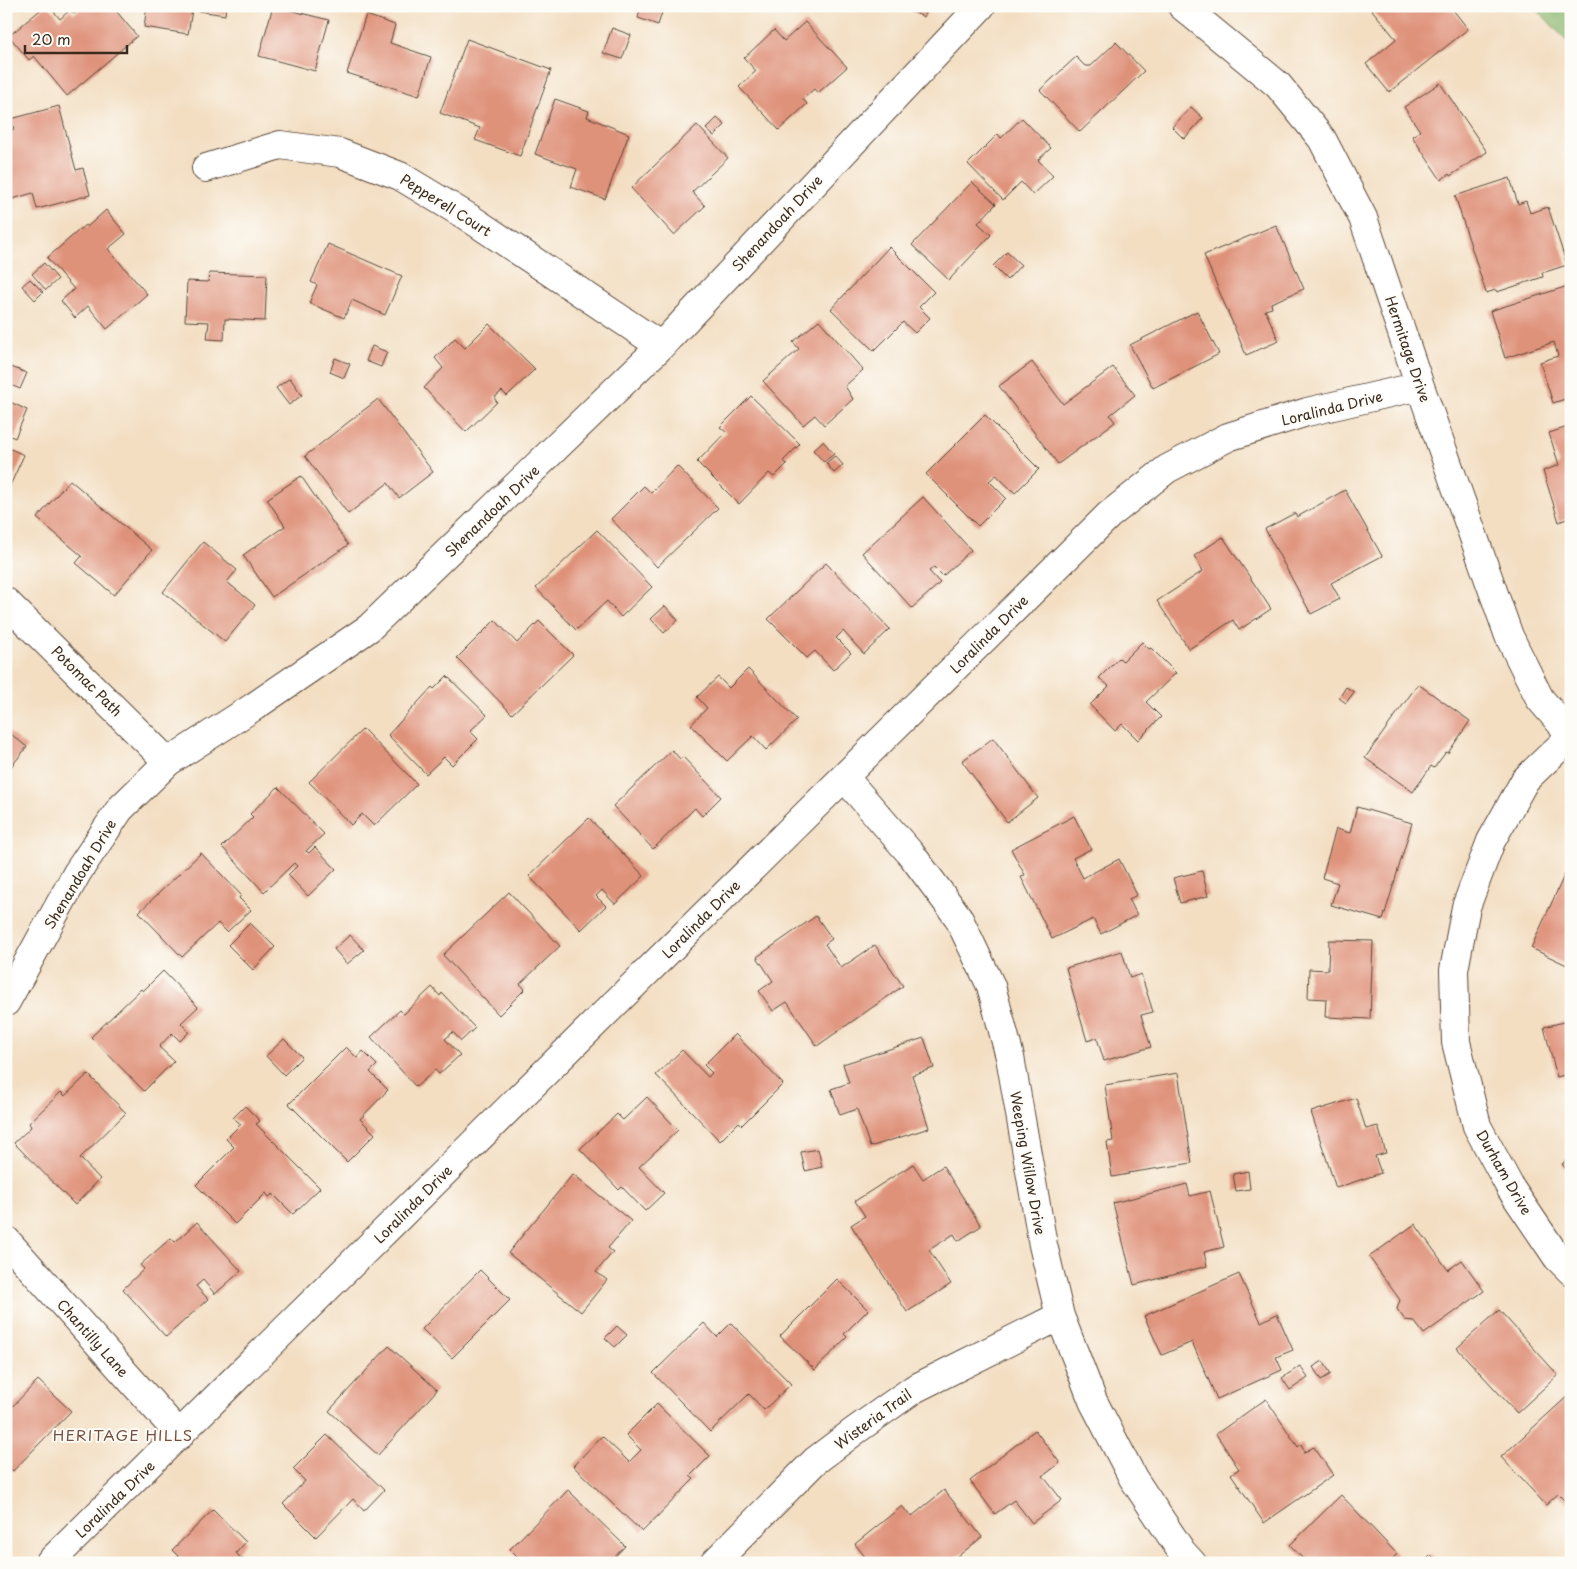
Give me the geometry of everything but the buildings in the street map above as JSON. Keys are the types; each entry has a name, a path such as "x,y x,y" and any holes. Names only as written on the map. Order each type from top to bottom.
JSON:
{"street":[{"name":"Shenandoah Drive","path":"6,1002 77,873 120,809 168,762 255,706 369,628 662,346 981,6"},
{"name":"Hermitage Drive","path":"1182,6 1278,85 1322,139 1364,218 1420,386 1509,636 1540,699 1571,736"},
{"name":"Pepperell Court","path":"206,168 280,145 340,153 400,176 468,216 662,346"},
{"name":"Loralinda Drive","path":"50,1563 1109,515 1167,469 1228,437 1307,412 1420,386"},
{"name":"Potomac Path","path":"6,602 168,762"},
{"name":"Durham Drive","path":"1571,736 1525,780 1491,841 1466,907 1454,970 1456,1042 1477,1126 1511,1189 1557,1257 1571,1271"},
{"name":"Weeping Willow Drive","path":"844,777 911,854 958,917 991,986 1010,1057 1043,1245 1060,1316 1093,1401 1132,1478 1182,1552 1192,1563"},
{"name":"Chantilly Lane","path":"6,1240 180,1435"},
{"name":"Wisteria Trail","path":"714,1563 815,1461 856,1430 914,1389 1060,1316"}],"green space":[{"path":"1534,6 1571,6 1571,46"}],"district":[{"name":"HERITAGE HILLS","path":"123,1434"}]}
